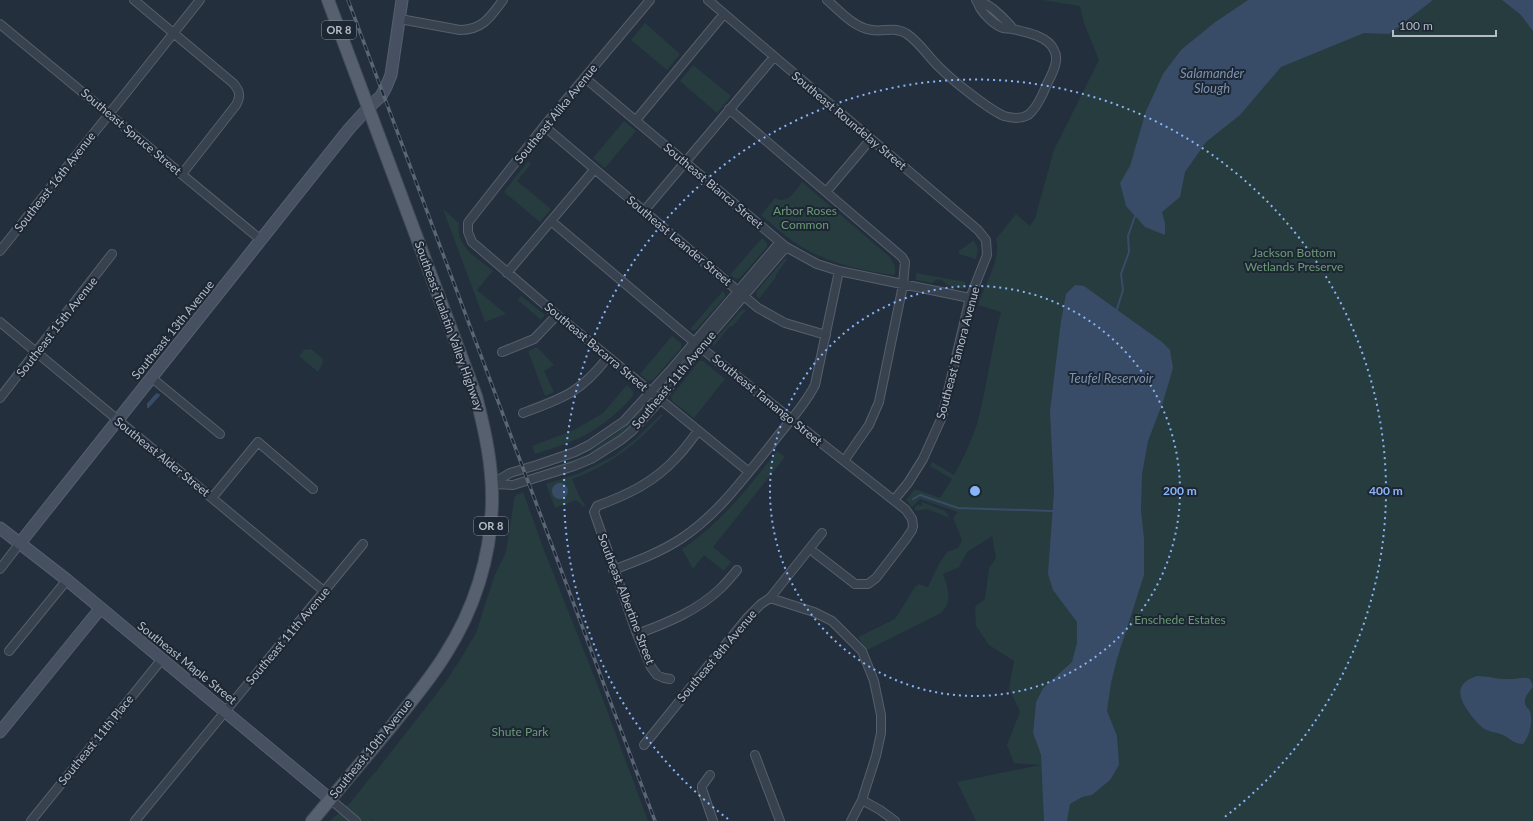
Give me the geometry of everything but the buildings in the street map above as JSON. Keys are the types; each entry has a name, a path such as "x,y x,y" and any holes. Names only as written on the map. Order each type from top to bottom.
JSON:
{"main road":[{"name":"Southeast Tualatin Valley Highway","path":"328,0 476,396 486,437 492,484 491,525 486,556 478,587 459,631 446,654 430,677"},
{"name":"Southeast 10th Avenue","path":"312,821 430,677"}],"street":[{"path":"134,0 233,83 239,91 240,98 236,105 182,174"},
{"name":"Southeast 16th Avenue","path":"0,251 200,0"},
{"name":"Southeast 13th Avenue","path":"0,569 350,129 368,108 382,96 389,81 402,0"},
{"path":"400,19 469,30 478,27 485,22 503,0"},
{"name":"Southeast Alika Avenue","path":"468,232 468,223 470,220 544,126 650,0"},
{"name":"Southeast Roundelay Street","path":"708,0 978,230 986,240 987,244"},
{"path":"827,0 853,22 864,28 873,30 891,29 907,33 940,68 972,94 997,112 1005,116 1018,118 1028,114 1042,96 1055,66 1056,57 1054,50 1043,38 1012,29 1003,28 994,22 980,8 977,1"},
{"path":"636,120 724,14"},
{"name":"Southeast Spruce Street","path":"0,24 261,240"},
{"path":"644,211 774,57"},
{"name":"Southeast Bianca Street","path":"585,78 783,244 817,264 839,271 970,298"},
{"path":"729,109 902,257 905,262 903,285 879,402 869,424 844,461"},
{"name":"Southeast Leander Street","path":"544,126 758,308 775,318 796,327 826,335"},
{"path":"826,192 871,139"},
{"path":"507,273 594,170"},
{"name":"Southeast Tamango Street","path":"551,221 698,345 894,500 912,518 913,526 909,535 868,584 861,585 852,582 815,553"},
{"name":"Southeast Bacarra Street","path":"468,232 472,242 507,273 749,472"},
{"name":"Southeast 11th Avenue","path":"492,484 510,473 538,466 575,452 589,445 624,421 698,345 783,244"},
{"name":"Southeast Tamora Avenue","path":"894,500 908,483 923,459 942,417 970,298 987,255 987,244"},
{"name":"Southeast 15th Avenue","path":"0,398 112,254"},
{"path":"613,570 662,549 682,538 707,518 724,502 791,420 811,392 814,385 839,271"},
{"path":"502,352 534,339 557,315"},
{"name":"Southeast Alder Street","path":"0,322 324,592"},
{"name":"Southeast 11th Avenue","path":"492,484 513,485 574,466 607,450 632,431 660,400 698,345"},
{"path":"523,413 558,400 579,388 596,373 608,357"},
{"path":"152,378 220,434"},
{"name":"Southeast Albertine Street","path":"670,679 657,675 651,667 613,570 594,512 597,506 627,495 660,473 678,457 698,431"},
{"path":"212,498 258,442 313,489"},
{"name":"Southeast Maple Street","path":"0,528 67,580 356,821"},
{"name":"Southeast 8th Avenue","path":"644,745 747,618 761,604 770,598 822,533"},
{"name":"Southeast 11th Avenue","path":"135,821 363,544"},
{"path":"637,634 686,614 716,592 737,570"},
{"path":"9,651 67,580"},
{"path":"770,598 825,616 838,626 855,642 866,659 874,681 881,715 881,729 876,756 862,800 850,821"},
{"path":"0,732 100,609"},
{"name":"Southeast 11th Place","path":"31,821 162,659"},
{"path":"755,755 780,821"},
{"path":"710,775 702,786 702,789 713,821"},
{"path":"862,800 880,810 895,821"}],"green space":[{"name":"Jackson Bottom Wetlands Preserve","path":"1042,0 1533,0 1533,821 976,821 957,782 1040,765 1014,763 1007,745 1020,712 1009,688 1014,661 989,645 976,626 975,607 985,599 989,568 996,558 992,536 967,552 959,567 943,574 948,590 948,600 945,609 941,613 867,650 858,637 895,619 915,587 919,584 928,587 939,564 947,552 958,548 962,540 953,518 958,512 920,499 912,507 906,500 915,489 940,498 952,479 930,466 932,462 954,475 975,431 1001,312 978,305 995,263 997,255 996,239 1016,214 1030,226 1035,218 1054,150 1099,60 1084,23 1080,6","holes":["1066,668 1042,765 1041,755 1033,733 1036,702 1043,688"]},
{"path":"645,23 680,54 667,70 631,40"},
{"path":"693,65 731,96 717,113 680,81"},
{"path":"624,121 636,131 605,168 593,158"},
{"path":"528,161 531,164 517,181 551,209 540,222 504,192"},
{"name":"Arbor Roses Common","path":"802,182 890,257 895,266 895,275 856,268 818,255 790,239 761,215 775,198 784,200 791,196"},
{"path":"443,209 459,223 460,238 468,251 493,271 477,290 506,314 485,322"},
{"path":"762,238 767,243 767,247 740,278 736,279 730,275"},
{"path":"974,240 978,249 976,259 959,254 959,251"},
{"path":"788,258 759,299 756,294 757,291 784,259"},
{"path":"916,273 966,282 963,289 947,285 942,280 938,279 932,283 916,280"},
{"path":"723,291 725,297 697,329 694,331 690,329"},
{"path":"521,296 545,315 541,320 518,300"},
{"path":"743,309 746,310 732,327 730,326 713,347 713,342"},
{"path":"672,336 681,343 681,348 653,380 648,381 640,374"},
{"path":"537,347 554,365 544,371 554,392 545,396 528,351"},
{"path":"311,349 323,359 322,365 318,372 299,356 304,350"},
{"path":"699,361 703,361 725,379 694,418 672,401 671,397"},
{"path":"627,385 633,391 633,396 611,418 589,433 577,439 535,454 532,446 574,430 603,413"},
{"path":"647,404 650,407 633,427 593,456 530,477 529,475 586,455 618,432"},
{"path":"660,415 663,415 633,445 622,453 598,468 572,479 581,500 585,504 584,507 576,500 555,508 546,484 580,473 614,456 637,438"},
{"path":"777,451 785,457 713,547 731,562 724,571 704,555 693,569 682,549 710,527 734,504"},
{"name":"Shute Park","path":"523,492 648,821 374,821 366,815 373,821 330,821 350,803 377,771 445,683 476,633 494,577 506,552 514,499 516,495"},
{"path":"922,502 945,511 950,518 927,509 917,511 914,509 919,503 919,506 922,506"}],"water":[{"name":"Salamander Slough","path":"1248,0 1433,0 1389,34 1364,33 1281,67 1240,115 1206,142 1185,172 1180,197 1162,212 1165,223 1165,235 1145,227 1126,206 1120,183 1130,166 1146,111 1163,74 1181,50 1214,23"},
{"path":"1502,0 1533,0 1533,31 1520,14"},
{"name":"Teufel Reservoir","path":"1075,285 1084,286 1162,342 1170,350 1173,368 1163,402 1148,441 1142,474 1141,510 1144,539 1144,575 1117,659 1111,683 1107,711 1117,736 1119,765 1110,780 1092,795 1082,797 1070,804 1067,821 1044,821 1041,755 1033,733 1036,702 1043,688 1072,662 1077,643 1077,622 1053,590 1048,574 1054,491 1050,411 1061,321 1066,294"},
{"path":"557,483 563,483 568,488 566,497 563,499 557,499 552,494 552,488"},
{"path":"1477,676 1502,679 1530,679 1533,686 1526,696 1525,703 1530,711 1531,724 1529,733 1523,744 1483,728 1468,711 1460,695 1460,690 1465,682"}],"waterway":[{"path":"1117,309 1123,290 1121,274 1129,252 1128,236 1135,216"},
{"path":"157,394 148,404 148,407 159,395"},
{"path":"913,499 920,495 958,508 1053,511"}],"railway":[{"path":"348,0 655,821"}],"park label":[{"name":"Enschede Estates","path":"1180,620"}]}
